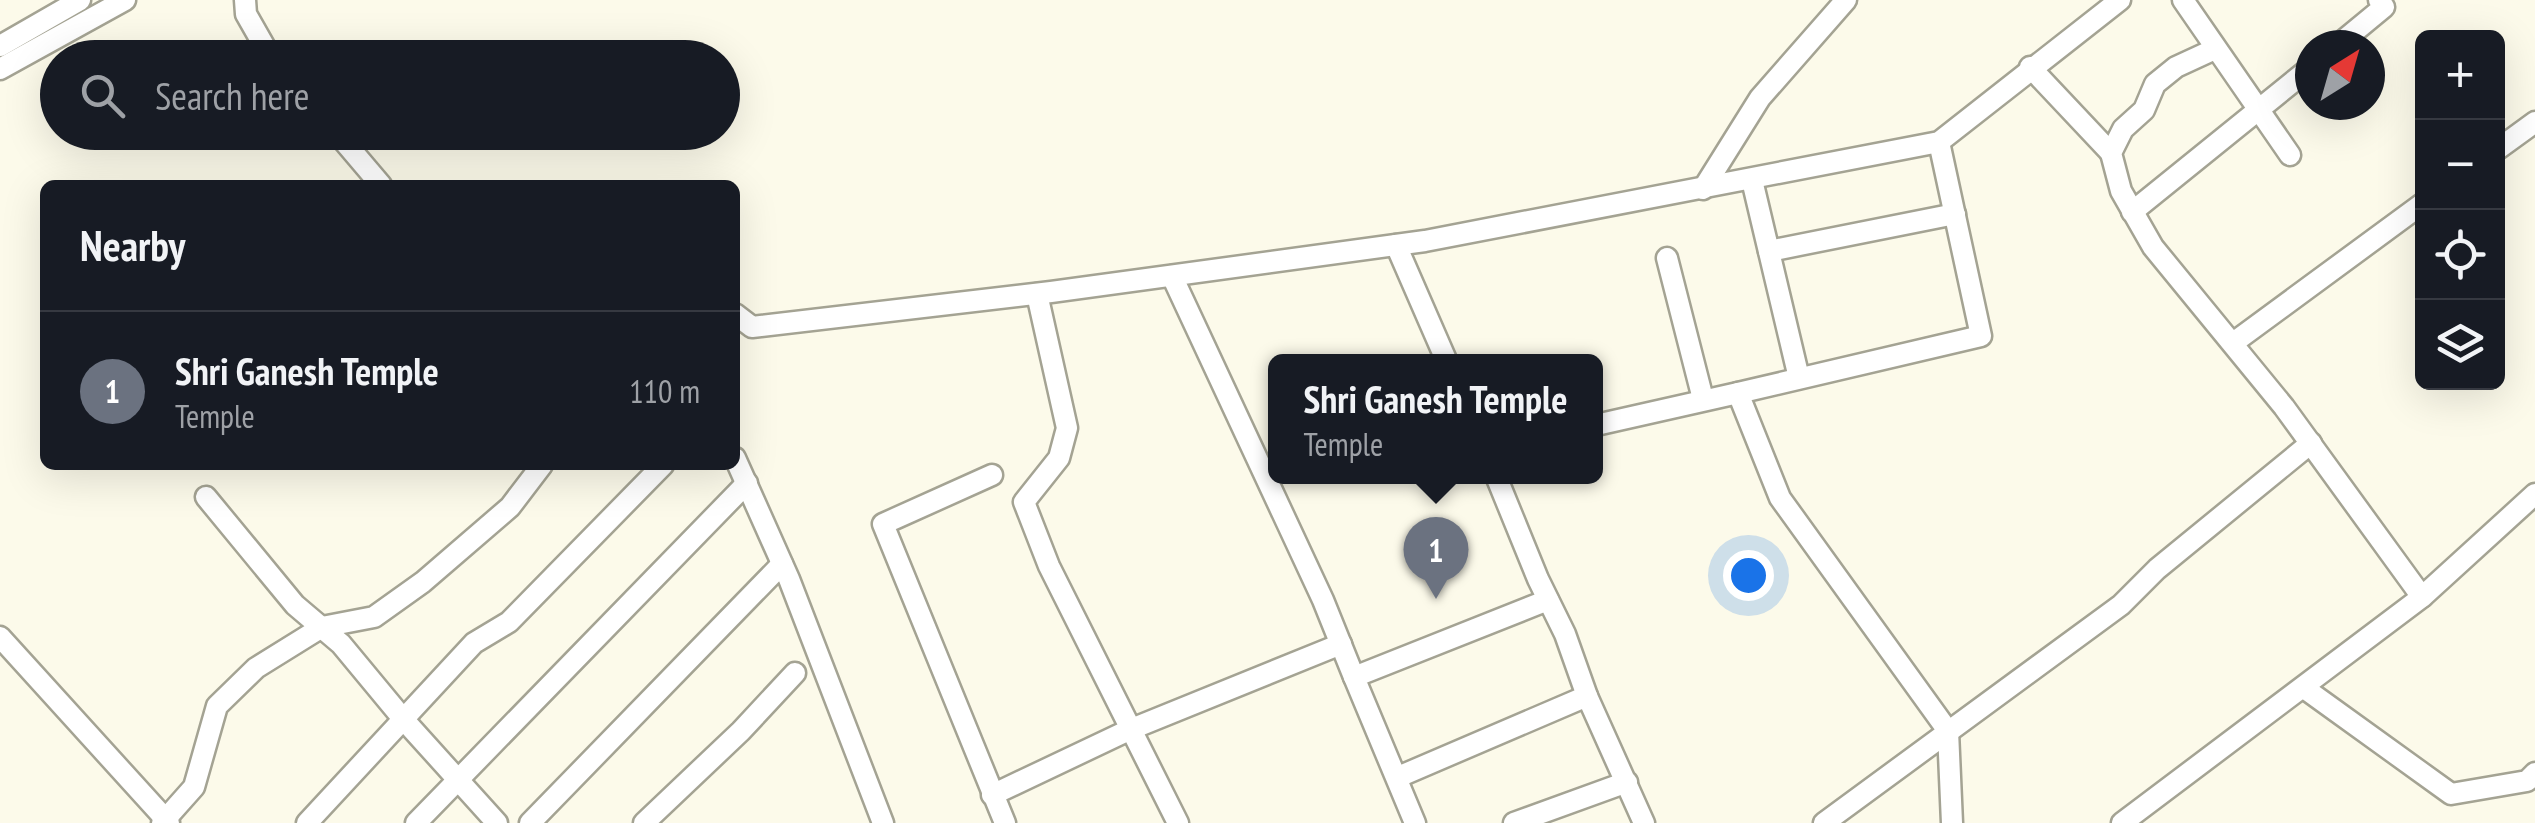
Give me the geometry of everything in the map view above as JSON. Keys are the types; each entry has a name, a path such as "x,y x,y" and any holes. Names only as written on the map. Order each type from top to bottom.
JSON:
{"street":[{"path":"0,46 80,0"},
{"path":"53,40 125,0"},
{"path":"245,0 246,14 261,40"},
{"path":"1703,189 1760,98 1846,0"},
{"path":"740,318 752,328 1396,245 1939,142 2120,0"},
{"path":"2182,0 2290,155"},
{"path":"2356,30 2384,7 2379,0"},
{"path":"0,69 40,47"},
{"path":"2111,154 2123,129 2144,110 2155,84 2176,67 2216,48"},
{"path":"2030,67 2111,154 2120,191 2154,246 2311,443 2422,597"},
{"path":"2132,212 2295,80"},
{"path":"2505,144 2535,122"},
{"path":"1603,423 1981,336 1939,142"},
{"path":"351,150 377,180"},
{"path":"1752,180 1799,378"},
{"path":"2232,344 2415,209"},
{"path":"1769,251 1955,214"},
{"path":"1396,245 1444,354"},
{"path":"1667,258 1703,399"},
{"path":"1172,276 1341,644 1415,823"},
{"path":"1037,294 1067,428 1059,458 1024,502 1049,566 1178,823"},
{"path":"1738,393 1780,498 1948,731 1952,823"},
{"path":"1824,823 2122,605 2156,569 2311,443"},
{"path":"740,468 782,564 883,823"},
{"path":"0,636 166,822 194,787 217,706 256,668 322,628 374,617 423,582 510,507 538,470"},
{"path":"307,823 474,643 509,622 659,470"},
{"path":"992,476 882,524 1004,823"},
{"path":"416,823 747,483"},
{"path":"1499,484 1644,823"},
{"path":"206,497 295,605 341,644 497,823"},
{"path":"2122,823 2422,597 2534,498"},
{"path":"530,823 782,564"},
{"path":"1354,677 1548,600"},
{"path":"992,795 1129,730 1341,644"},
{"path":"644,823 741,731 795,673"},
{"path":"2304,688 2451,794 2527,781 2535,773"},
{"path":"1398,777 1587,696"},
{"path":"1514,823 1627,782"}],"place":[{"name":"Shri Ganesh Temple","path":"1436,599"}]}
